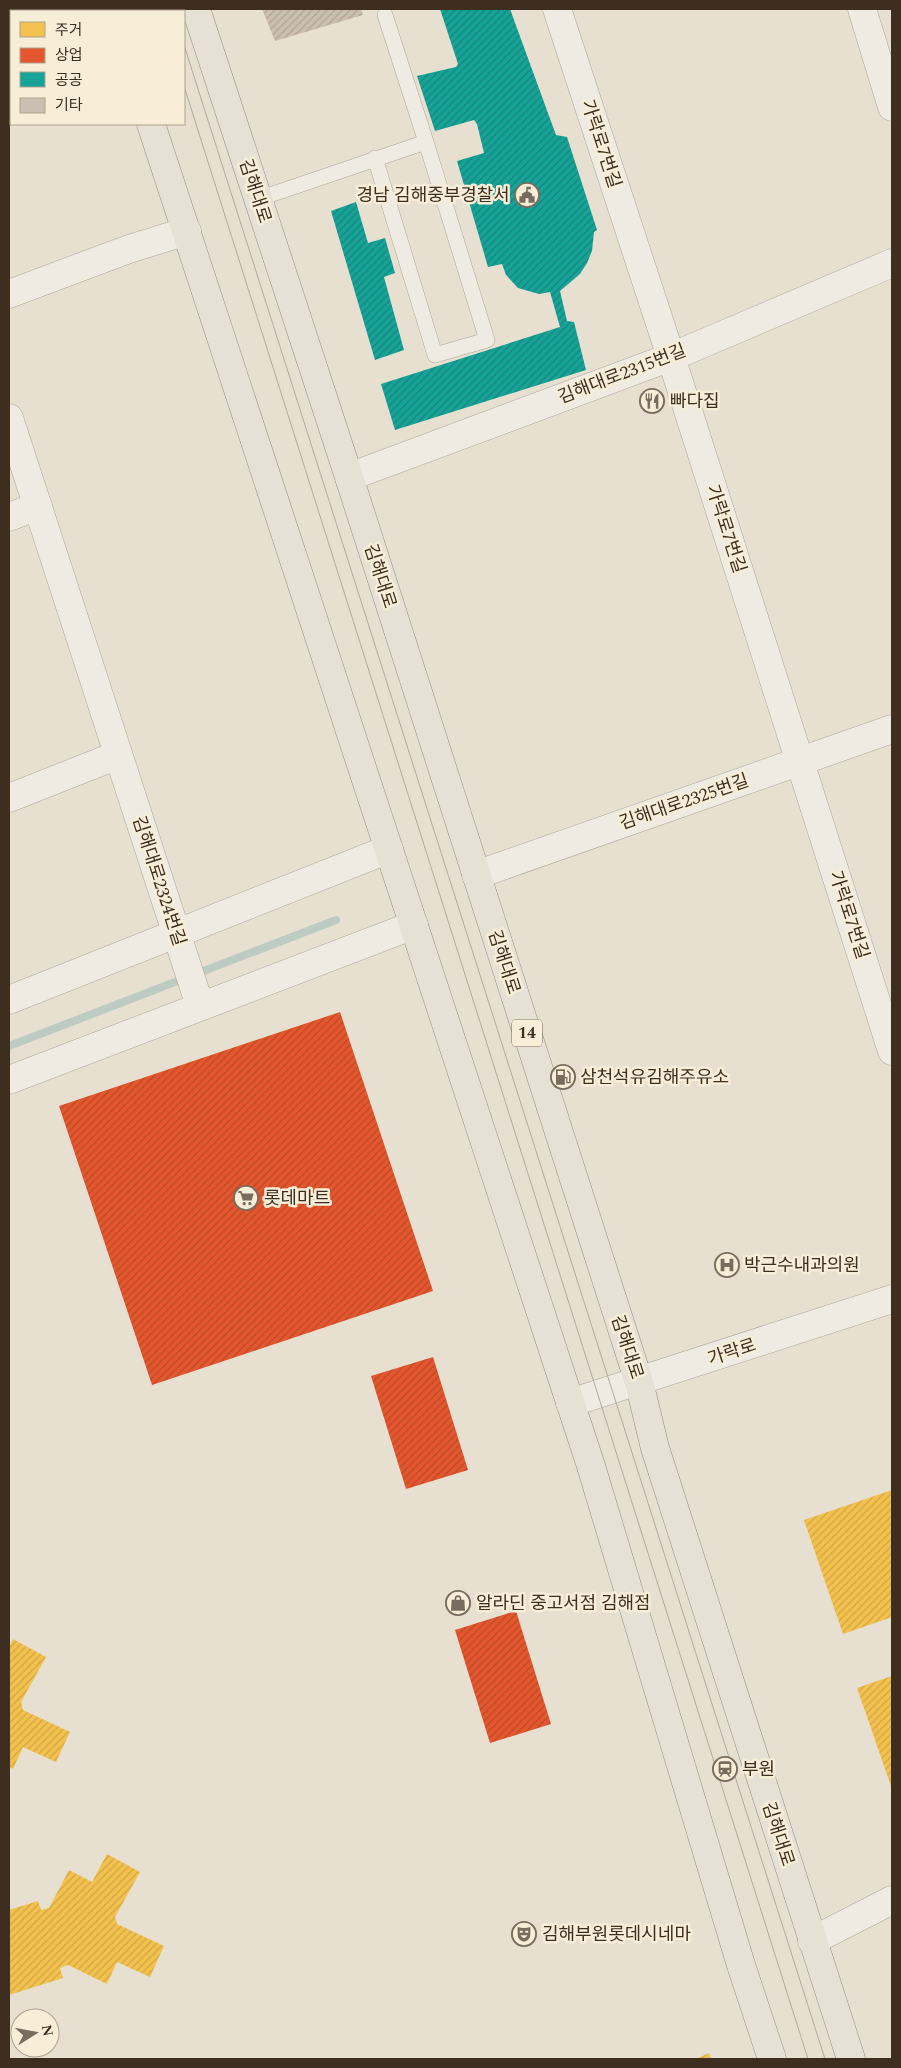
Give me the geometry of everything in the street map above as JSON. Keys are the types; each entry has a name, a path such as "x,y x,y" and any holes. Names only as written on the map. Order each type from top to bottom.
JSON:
{"main road":[{"name":"김해대로","path":"196,9 349,477 639,1382 656,1448 850,2059"},
{"path":"151,125 570,1403 741,1965 772,2059"}],"street":[{"name":"가락로7번길","path":"557,9 671,357 892,1051"},
{"path":"862,9 892,107"},
{"path":"9,294 129,249 187,231"},
{"name":"김해대로2315번길","path":"349,477 671,357 892,263"},
{"name":"김해대로2324번길","path":"9,418 193,986"},
{"path":"9,517 38,506"},
{"name":"김해대로2325번길","path":"476,874 892,729"},
{"path":"9,798 118,755"},
{"path":"9,1000 389,849"},
{"path":"9,1080 193,986 414,925"},
{"name":"가락로","path":"570,1403 892,1299"},
{"path":"812,1941 892,1900"}],"lane":[{"path":"375,158 435,355 487,340 385,14"},
{"path":"258,199 426,142"}],"building: 주거":[{"path":"892,1490 892,1617 843,1634 804,1520"},
{"path":"13,1639 46,1657 21,1702 23,1710 70,1732 56,1762 23,1747 13,1769 9,1767 9,1647"},
{"path":"892,1676 892,1789 857,1688"},
{"path":"107,1854 140,1872 115,1917 117,1924 164,1946 150,1977 117,1962 107,1984 68,1965 60,1968 63,1978 9,1995 9,1910 38,1901 41,1910 49,1908 69,1870 92,1882"},
{"path":"709,2053 711,2059 696,2059"}],"building: 상업":[{"name":"롯데마트","path":"340,1012 433,1291 152,1385 59,1106"},
{"path":"433,1357 468,1470 406,1489 371,1376"},
{"path":"516,1611 551,1724 490,1743 455,1630"}],"building: 공공":[{"name":"경남 김해중부경찰서","path":"440,9 510,9 556,135 567,137 597,230 594,232 592,251 587,263 580,274 560,291 567,321 574,322 586,370 395,430 381,384 560,327 550,292 539,294 518,288 506,275 502,264 488,267 457,161 484,153 477,124 474,120 435,131 417,76 456,67 458,64"},
{"path":"356,202 368,243 385,238 395,273 384,277 404,350 375,360 331,211"}],"building: 기타":[{"path":"262,9 361,9 363,15 275,41"}],"waterway":[{"path":"9,1046 336,920"}],"tram line":[{"path":"185,48 825,2059"},
{"path":"185,89 808,2059"}],"place":[{"name":"경남 김해중부경찰서","path":"527,195"},
{"name":"빠다집","path":"652,401"},
{"name":"삼천석유김해주유소","path":"563,1077"},
{"name":"롯데마트","path":"246,1198"},
{"name":"박근수내과의원","path":"727,1265"},
{"name":"알라딘 중고서점 김해점","path":"458,1603"},
{"name":"부원","path":"725,1769"},
{"name":"김해부원롯데시네마","path":"524,1934"}]}
